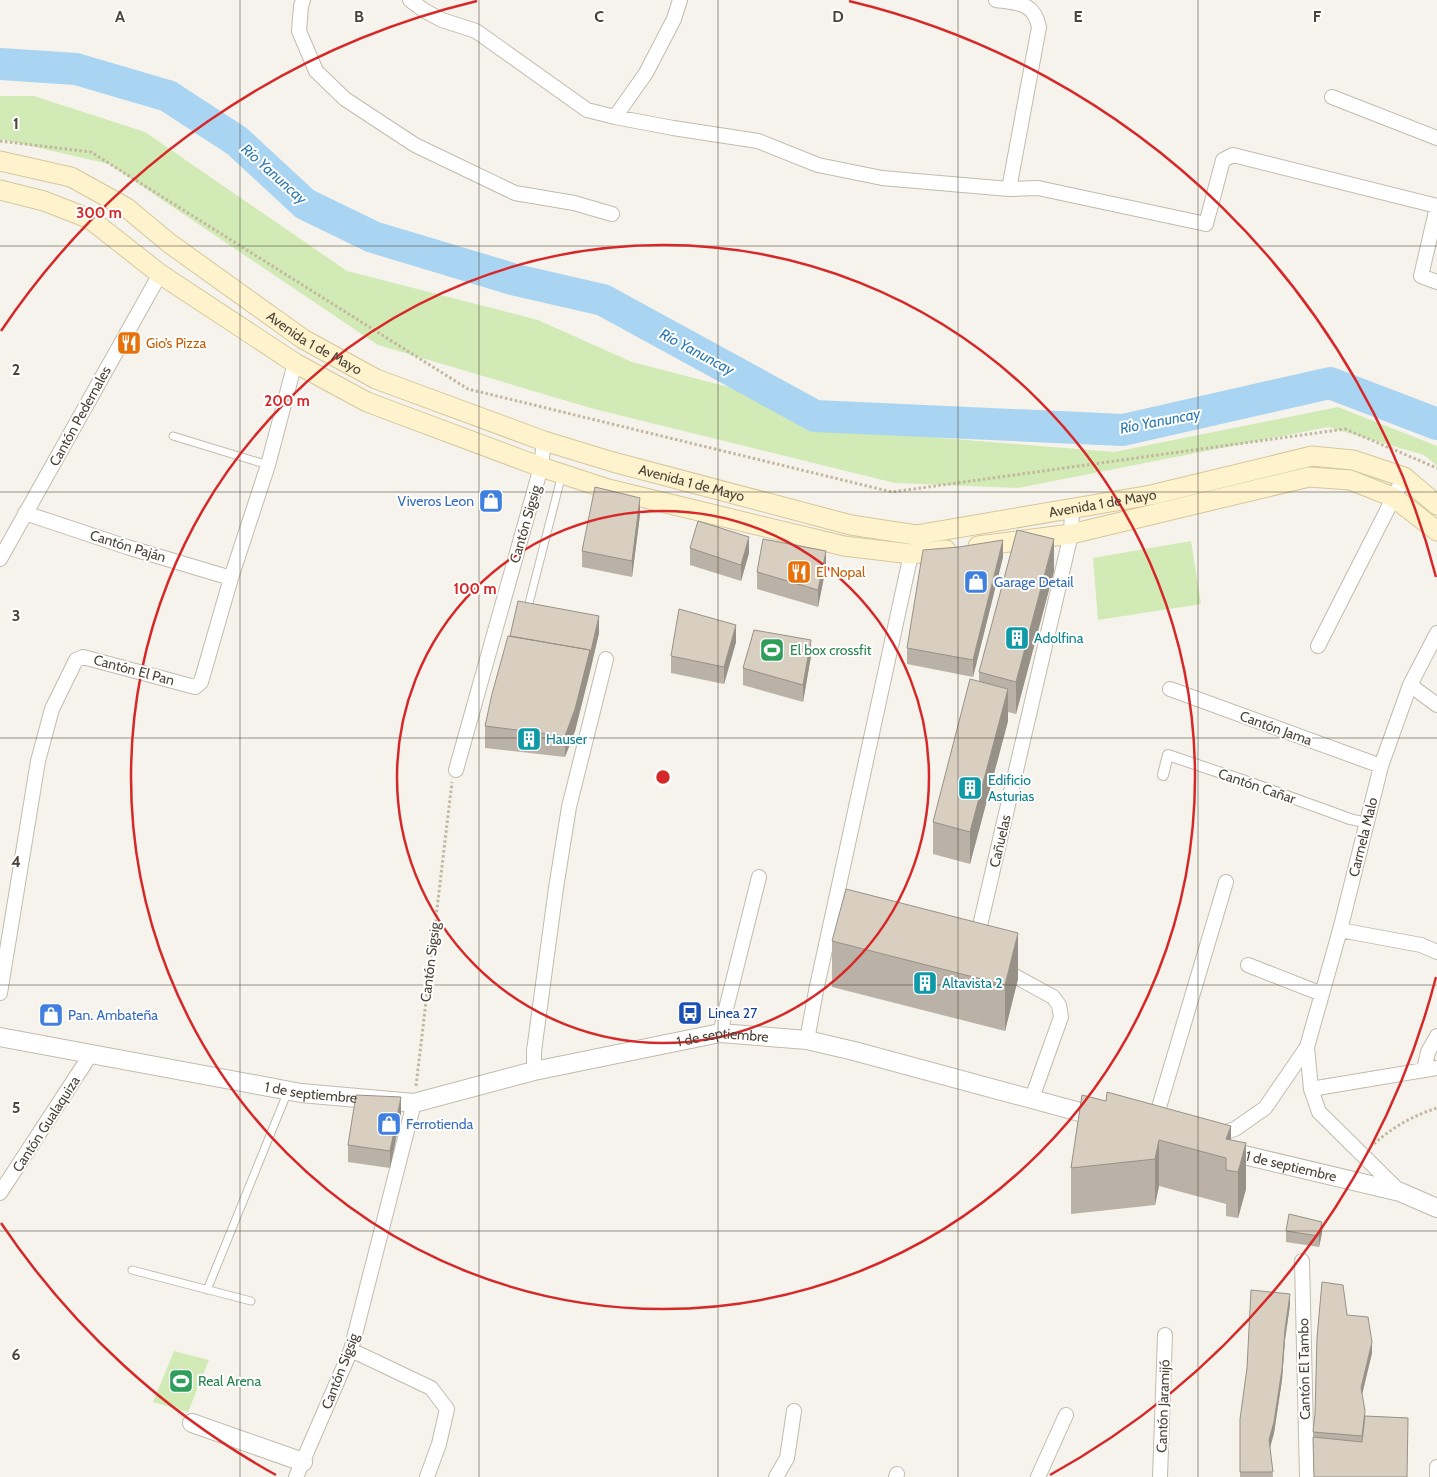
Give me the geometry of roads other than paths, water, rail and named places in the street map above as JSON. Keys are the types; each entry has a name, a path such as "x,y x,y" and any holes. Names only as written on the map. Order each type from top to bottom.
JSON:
{"main road":[{"name":"Avenida 1 de Mayo","path":"1,163 71,178 127,208 169,243 303,340 376,379 544,441 613,462 851,526 916,535 1151,495 1312,456 1353,460 1404,476 1437,505"},
{"name":"Avenida 1 de Mayo","path":"0,190 44,201 90,219 160,274 295,363 367,402 541,467 608,489 844,546 911,554 1071,534 1310,476 1350,480 1393,496 1437,531"}],"street":[{"path":"303,0 299,31 316,71 344,98 415,145 515,193 574,203 612,214"},
{"path":"410,0 442,20 476,31 587,110 673,128 758,141 818,165 882,178 1009,189 1038,188 1206,224 1223,160 1233,155 1437,207 1421,276 1437,282"},
{"path":"614,117 646,73 674,19 680,0"},
{"path":"996,0 1022,4 1030,8 1039,27 1009,189"},
{"path":"1332,97 1437,138"},
{"name":"Cantón Pedernales","path":"0,559 160,274"},
{"name":"Cantón El Pan","path":"0,993 38,761 52,709 76,660 83,657 195,687 201,682 231,578 268,465 295,363"},
{"name":"Cantón Sigsig","path":"456,770 541,467 544,441"},
{"path":"1318,646 1404,476"},
{"name":"Cañuelas","path":"981,952 978,946 978,934 1071,534 1072,509"},
{"name":"Cantón Paján","path":"25,513 231,578"},
{"path":"807,1040 911,554"},
{"name":"Carmela Malo","path":"1400,1192 1319,1112 1311,1089 1308,1047 1340,930 1381,766 1410,685 1437,633"},
{"path":"534,1071 534,1051 569,807 606,659"},
{"path":"1410,685 1437,705"},
{"name":"Cantón Jama","path":"1170,690 1381,766"},
{"name":"Cantón Cañar","path":"1163,775 1168,755 1350,819 1367,823"},
{"path":"720,1033 758,877"},
{"path":"1154,1132 1226,882"},
{"path":"1340,930 1421,945 1437,952"},
{"path":"992,963 1053,996 1059,1005 1061,1017 1032,1098"},
{"path":"1248,965 1322,994"},
{"name":"1 de septiembre","path":"0,1037 288,1091 414,1103 534,1071 720,1033 807,1040 1032,1098 1115,1122"},
{"path":"1311,1089 1430,1069 1428,1052 1437,1036"},
{"name":"Carmela Malo","path":"1203,1143 1235,1129 1265,1108 1308,1047"},
{"name":"Cantón Gualaquiza","path":"0,1193 91,1054"},
{"name":"Cantón Sigsig","path":"299,1470 351,1350 414,1103"},
{"name":"1 de septiembre","path":"1203,1143 1400,1192 1437,1208"},
{"name":"Cantón El Tambo","path":"1302,1261 1307,1477"},
{"name":"Cantón Jaramijó","path":"1160,1477 1165,1335"},
{"path":"351,1350 431,1388 447,1409 439,1444 427,1477"},
{"path":"776,1477 787,1458 794,1411"},
{"path":"1038,1477 1066,1416"},
{"path":"192,1423 299,1470"},
{"path":"1437,1466 1437,1477"}],"lane":[{"path":"173,436 268,465"},
{"path":"527,611 562,474"},
{"path":"207,1290 288,1091"},
{"path":"132,1270 251,1301"}],"waterway":[{"name":"Río Yanuncay","path":"0,64 76,69 168,96 237,141 305,204 373,237 516,280 603,300 815,416 1123,430 1330,383 1437,424"}],"place":[{"name":"Gio’s Pizza","path":"129,343"},
{"name":"Viveros Leon","path":"491,501"},
{"name":"El Nopal","path":"799,572"},
{"name":"Garage Detail","path":"976,582"},
{"name":"Adolfina","path":"1017,638"},
{"name":"El box crossfit","path":"772,650"},
{"name":"Hauser","path":"529,739"},
{"name":"Edificio Asturias","path":"970,788"},
{"name":"Altavista 2","path":"925,983"},
{"name":"Linea 27","path":"690,1013"},
{"name":"Pan. Ambateña","path":"51,1015"},
{"name":"Ferrotienda","path":"389,1124"},
{"name":"Real Arena","path":"181,1381"}]}
